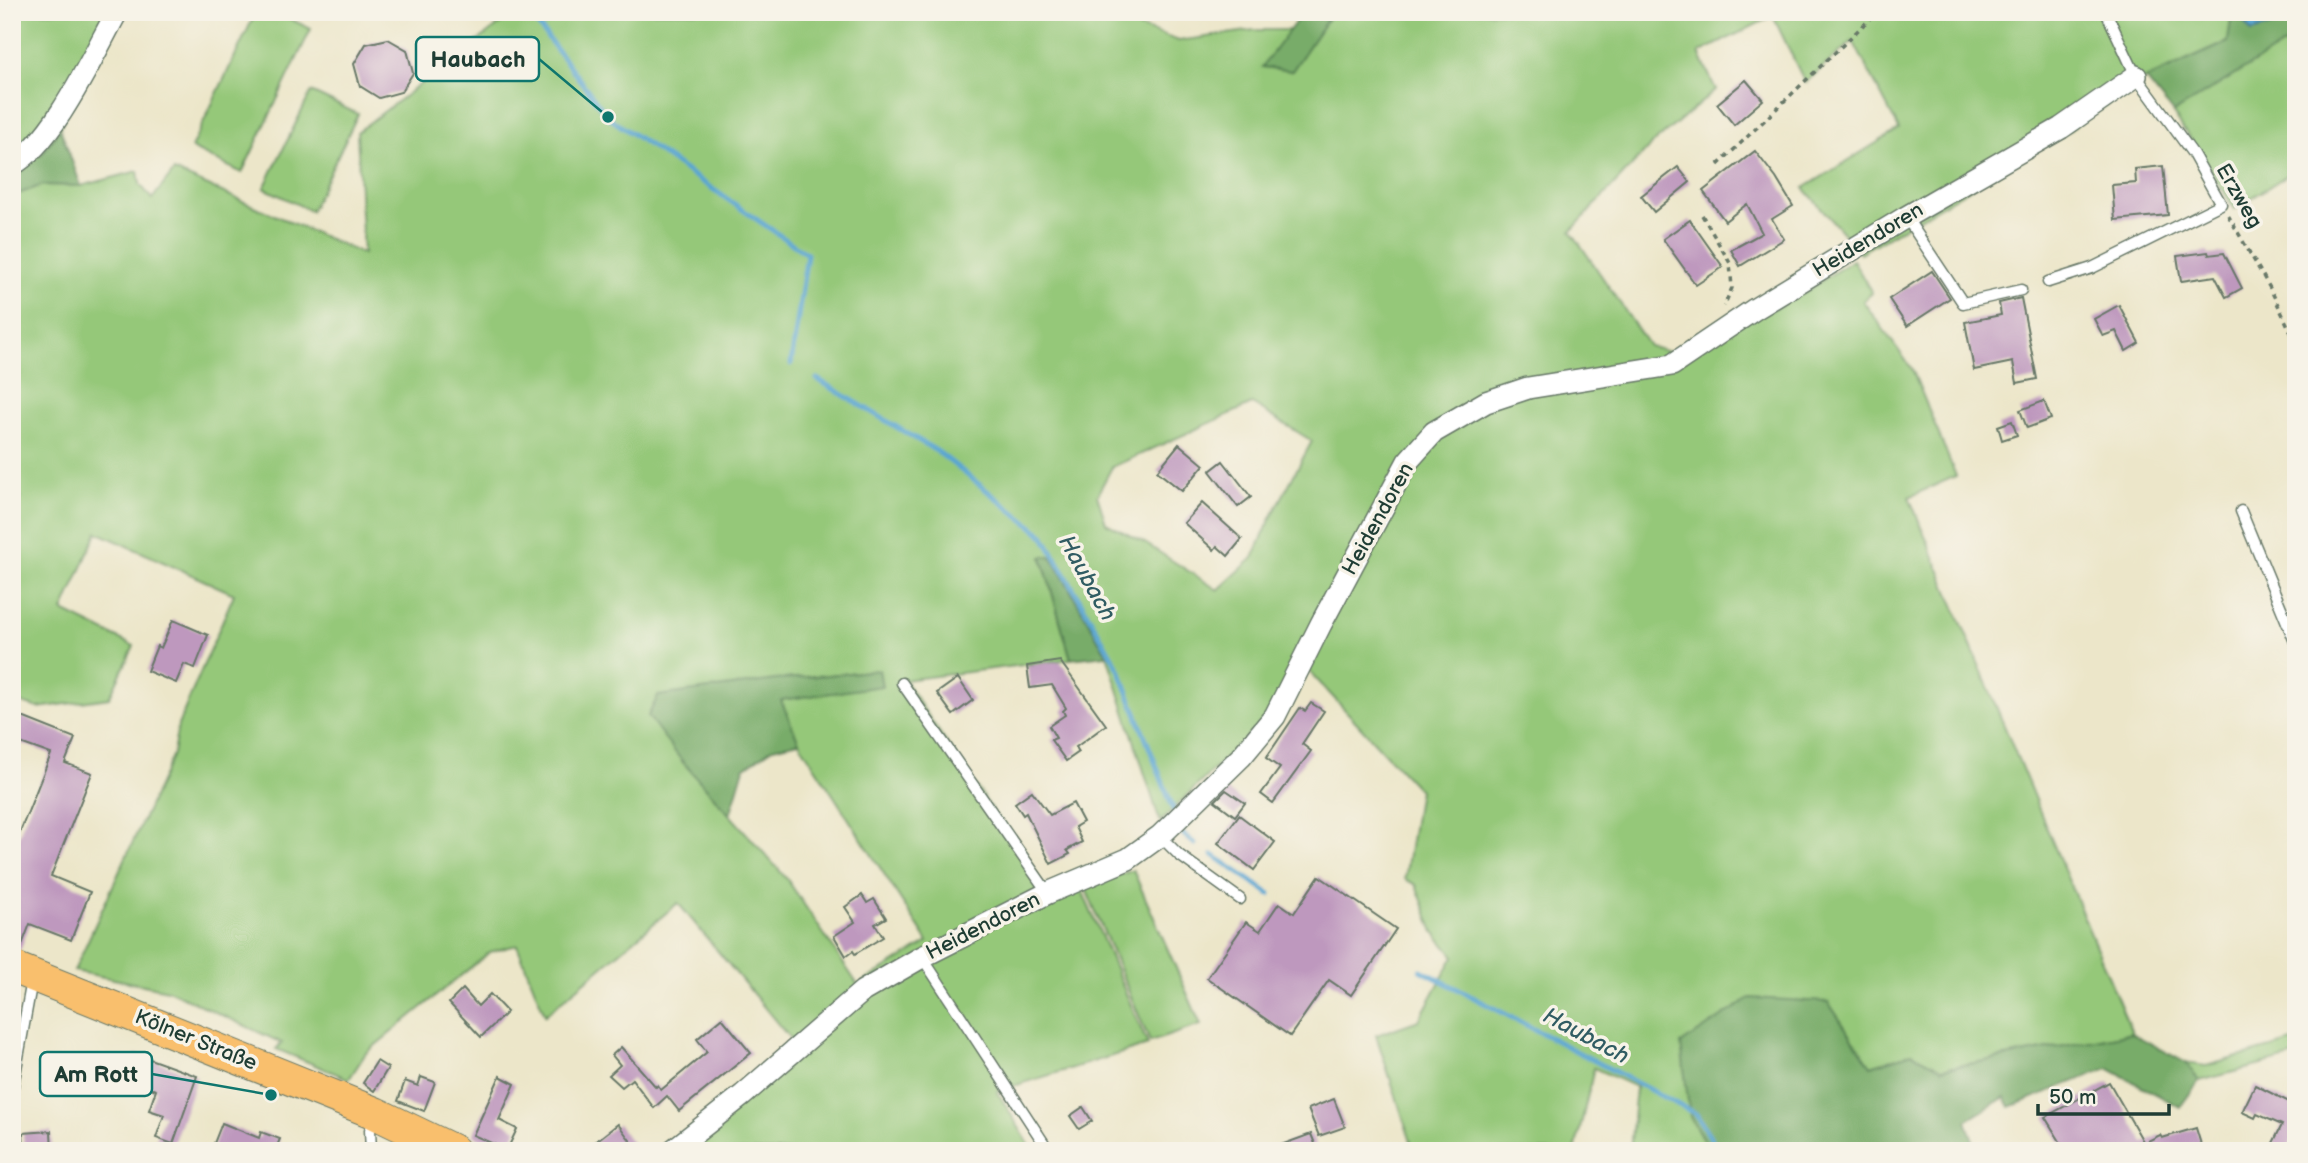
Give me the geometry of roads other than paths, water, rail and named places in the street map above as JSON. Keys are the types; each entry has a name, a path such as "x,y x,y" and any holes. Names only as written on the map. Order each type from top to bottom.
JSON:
{"main road":[{"name":"Kölner Straße","path":"23,971 375,1113 454,1151"}],"street":[{"path":"12,164 25,158 57,119 117,12"},
{"name":"Heidendoren","path":"672,1151 863,991 922,957 1048,893 1128,859 1160,836 1241,757 1276,716 1321,624 1408,461 1434,432 1486,402 1528,388 1672,365 1755,309 1906,217 2061,128 2137,76"}],"lane":[{"path":"2106,12 2137,76"},
{"name":"Erzweg","path":"2048,282 2092,268 2221,204 2193,154 2137,76"},
{"path":"1906,217 1964,303 2021,290"},
{"path":"2241,511 2296,644"},
{"path":"902,683 1048,893"},
{"path":"1160,836 1180,855 1240,899"},
{"path":"922,957 1049,1151"},
{"path":"12,1091 23,971"},
{"path":"371,1151 370,1130 375,1113"}],"water":[{"path":"2241,12 2291,12 2284,21 2252,32 2241,19"}],"waterway":[{"name":"Haubach","path":"533,12 532,17 608,117 807,254 791,364"},
{"name":"Haubach","path":"817,379 938,452 1043,535 1119,669 1175,814"},
{"name":"Haubach","path":"1183,834 1195,844"},
{"name":"Haubach","path":"1213,855 1270,894"},
{"name":"Haubach","path":"1421,970 1696,1114 1719,1151"}],"place":[{"name":"Haubach","path":"608,117"},
{"name":"Am Rott","path":"271,1095"}]}
